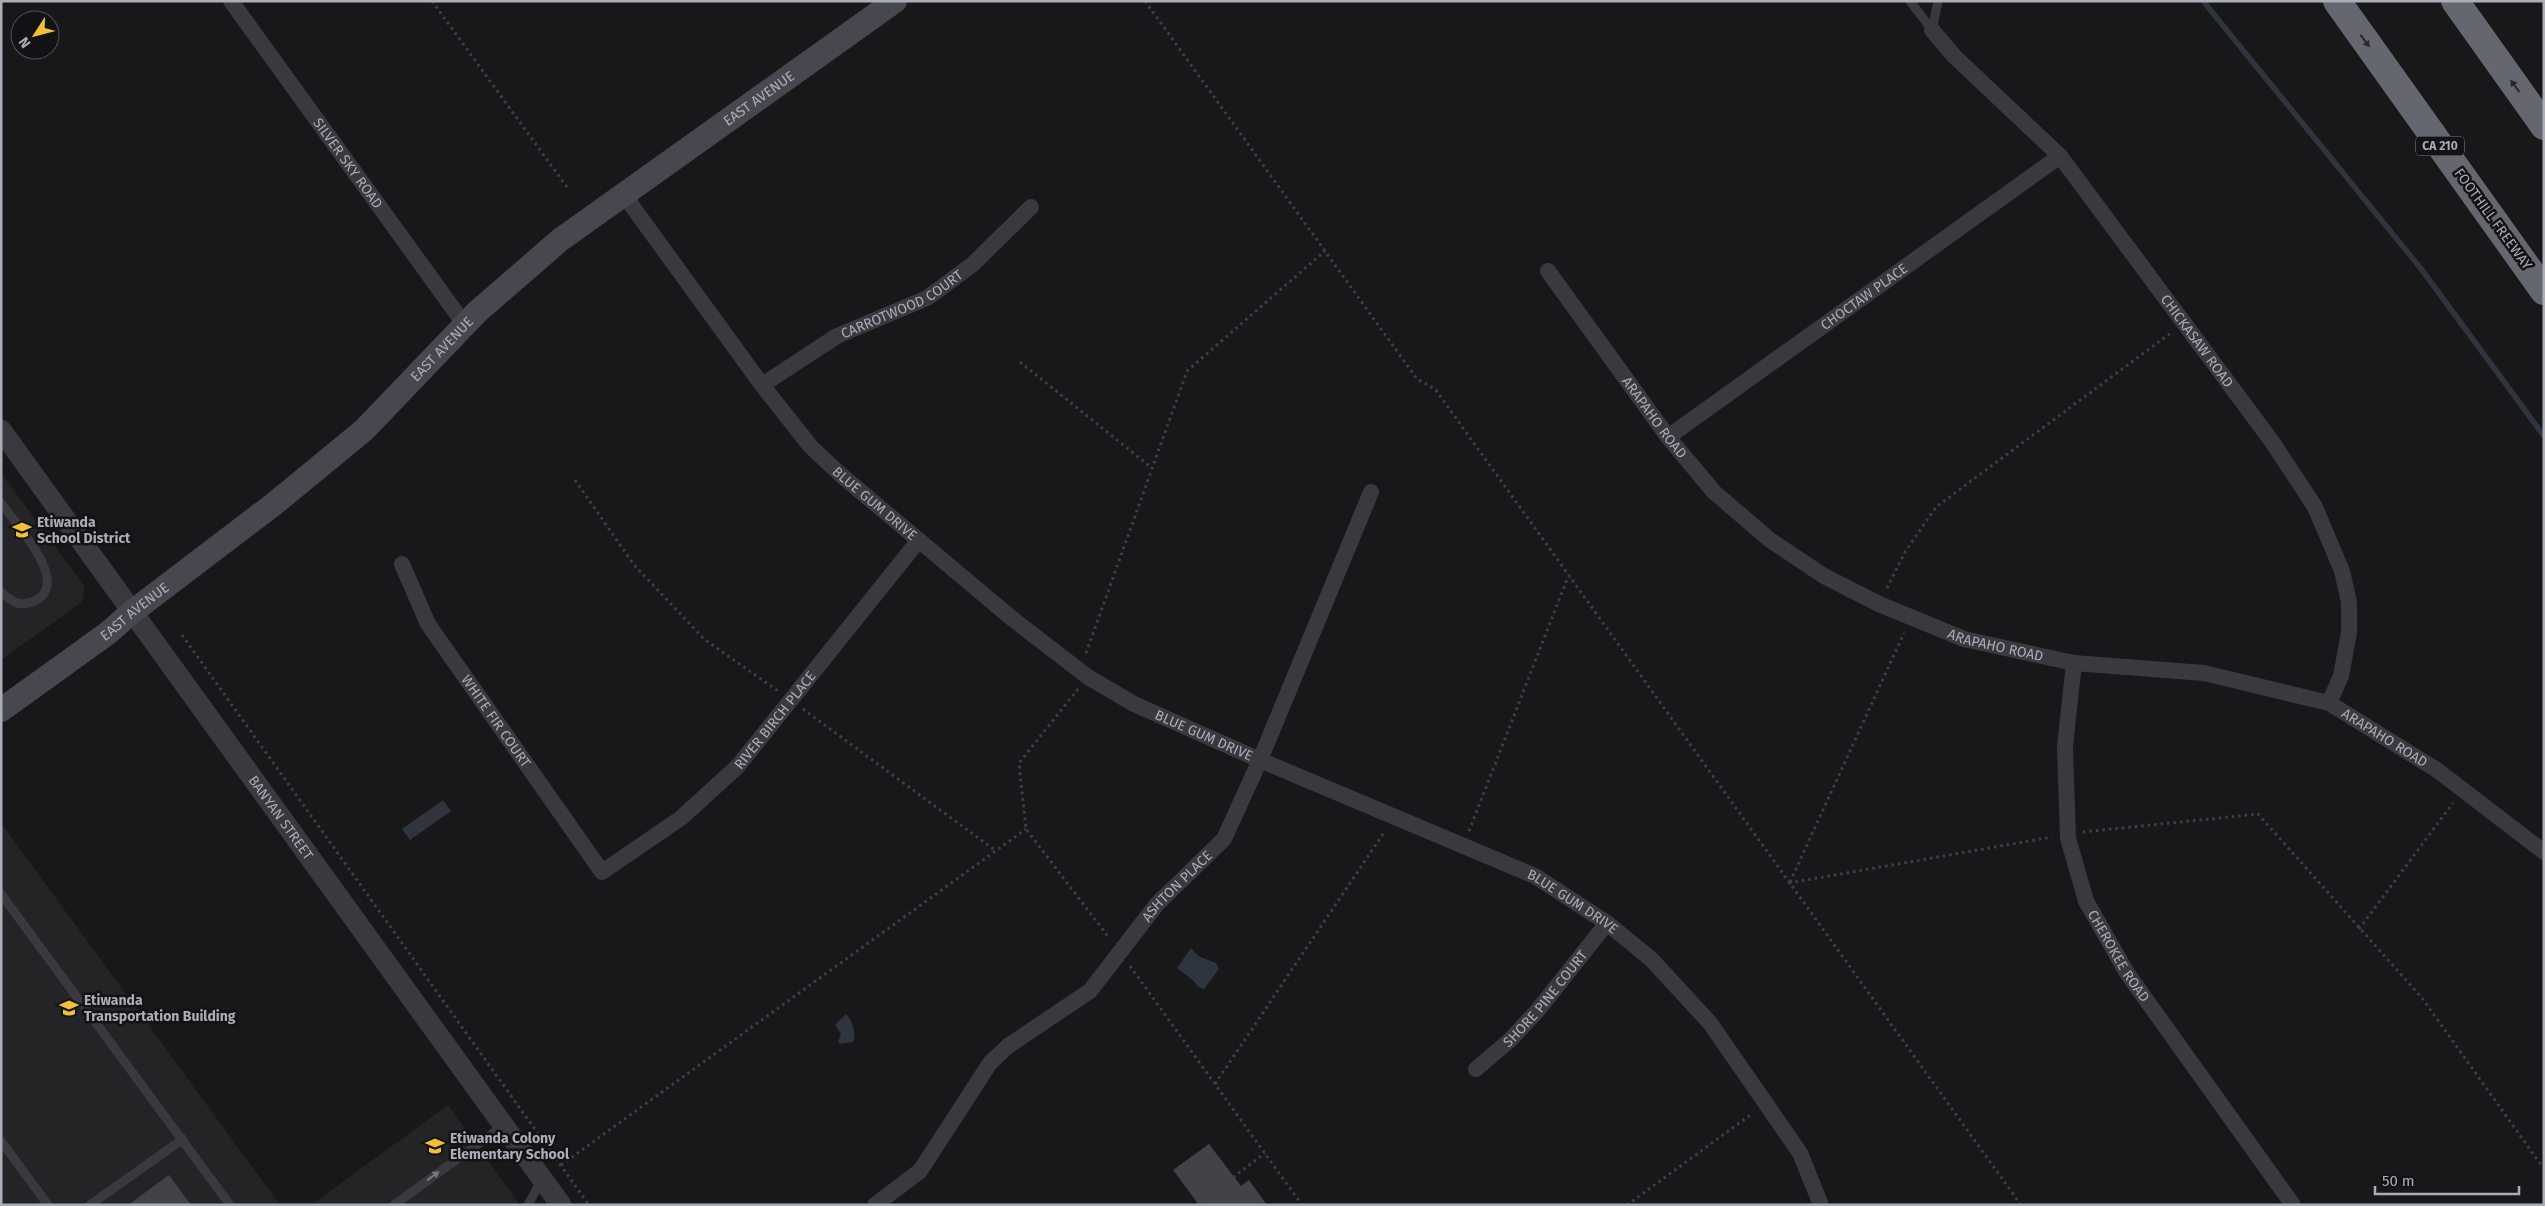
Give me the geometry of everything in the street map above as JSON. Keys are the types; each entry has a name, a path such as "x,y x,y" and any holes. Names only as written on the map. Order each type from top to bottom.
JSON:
{"highway":[{"name":"FOOTHILL FREEWAY","path":"2337,1 2544,291"},
{"path":"2455,1 2544,126"}],"main road":[{"name":"EAST AVENUE","path":"1,710 108,633 132,612 274,504 364,430 465,325 560,240 895,1"}],"street":[{"name":"SILVER SKY ROAD","path":"231,1 465,325"},
{"name":"CHICKASAW ROAD","path":"1932,30 1954,56 2060,156 2273,443 2315,507 2342,571 2349,602 2349,633 2341,676 2329,703"},
{"name":"CHOCTAW PLACE","path":"1668,437 2060,156"},
{"name":"BLUE GUM DRIVE","path":"624,195 762,385 811,447 1014,620 1084,674 1134,704 1260,760 1535,876 1607,923 1651,959 1710,1023 1800,1153 1821,1205"},
{"name":"CARROTWOOD COURT","path":"762,385 837,336 927,298 973,264 1031,206"},
{"name":"ARAPAHO ROAD","path":"1548,271 1668,437 1714,492 1770,540 1824,576 1879,604 1964,639 2074,663 2204,673 2329,703 2438,770 2544,852"},
{"name":"BANYAN STREET","path":"1,430 561,1205"},
{"name":"ASHTON PLACE","path":"875,1205 920,1171 990,1063 1008,1046 1090,991 1158,904 1224,839 1260,760 1371,492"},
{"name":"RIVER BIRCH PLACE","path":"602,872 681,818 738,766 919,540"},
{"name":"WHITE FIR COURT","path":"402,564 428,624 602,872"},
{"name":"CHEROKEE ROAD","path":"2074,663 2065,746 2068,834 2086,901 2127,973 2293,1205"},
{"name":"SHORE PINE COURT","path":"1476,1069 1510,1040 1538,1010 1607,923"}],"lane":[{"path":"1910,1 1932,30"},
{"path":"1932,30 1938,1"},
{"path":"1,503 45,564 49,580 44,593 34,601 22,605 12,601 1,592"},
{"path":"1,894 230,1205"},
{"path":"394,1205 504,1125"},
{"path":"90,1205 182,1138"},
{"path":"1,1141 48,1205"},
{"path":"528,1205 542,1178"}],"path":[{"path":"432,1 569,190"},
{"path":"1145,1 1417,379 1435,389 2021,1205"},
{"path":"1302,1205 1120,952 1026,829 1019,763 1084,674 1152,468 1187,371 1325,251"},
{"path":"1879,604 1905,552 1936,507 2184,323"},
{"path":"1020,362 1152,468"},
{"path":"575,480 634,565 704,639 791,700 996,851"},
{"path":"1464,846 1566,582 1571,578"},
{"path":"1790,883 1911,618"},
{"path":"182,635 590,1205"},
{"path":"2359,929 2463,789"},
{"path":"1790,883 2068,834 2258,814 2422,998 2544,1169"},
{"path":"1215,1084 1395,817"},
{"path":"542,1178 1026,829"},
{"path":"1628,1205 1766,1104"},
{"path":"1197,1205 1265,1153"}],"shaded area":[{"name":"Etiwanda School District","path":"1,473 85,587 82,602 1,660"},
{"path":"443,800 451,811 410,840 402,829"},
{"name":"Etiwanda Transportation Building","path":"1,823 280,1205 1,1205"},
{"path":"1191,948 1198,956 1216,963 1219,969 1204,989 1198,987 1194,981 1177,968"},
{"path":"846,1014 853,1027 854,1039 853,1042 840,1044 838,1042 841,1034 835,1025"},
{"name":"Etiwanda Colony Elementary School","path":"448,1105 520,1205 311,1205"}],"building":[{"path":"1209,1144 1241,1186 1249,1180 1267,1205 1199,1205 1173,1170"},
{"path":"169,1175 191,1205 128,1205"}],"waterway":[{"path":"2203,1 2422,270 2544,436"}],"place":[{"name":"Etiwanda School District","path":"22,530"},
{"name":"Etiwanda Transportation Building","path":"69,1008"},
{"name":"Etiwanda Colony Elementary School","path":"435,1146"}]}
